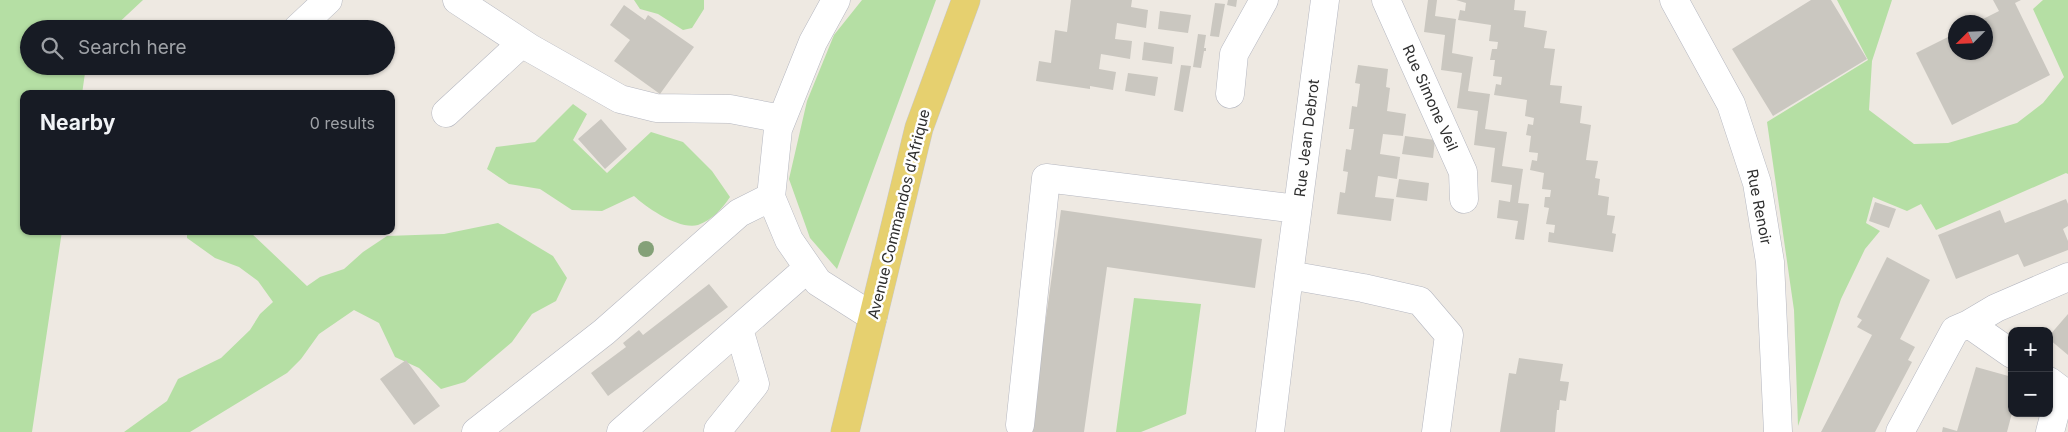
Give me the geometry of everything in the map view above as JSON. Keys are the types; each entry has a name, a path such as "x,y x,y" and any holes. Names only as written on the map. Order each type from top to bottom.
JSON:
{"main road":[{"name":"Avenue Commandos d'Afrique","path":"845,432 919,128 966,0"}],"street":[{"path":"307,20 328,0"},
{"path":"457,0 522,43 620,99 656,108 730,108 782,119"},
{"path":"836,0 813,42 778,129 771,197 789,240 818,282 873,317"},
{"path":"1230,94 1234,54 1264,0"},
{"name":"Rue Jean Debrot","path":"1270,432 1325,0"},
{"name":"Rue Simone Veil","path":"1386,0 1463,172 1464,199"},
{"name":"Rue Renoir","path":"1674,0 1731,104 1757,183 1770,262 1778,432"},
{"path":"446,113 522,43"},
{"path":"1020,425 1046,178 1297,209"},
{"path":"476,432 604,332 739,213 771,197"},
{"path":"621,432 808,268"},
{"path":"1289,275 1363,288 1420,301 1449,335 1436,432"},
{"path":"1900,432 1955,330 1970,324 1996,308 2068,277"},
{"path":"1970,324 2008,351"},
{"path":"718,430 755,384 739,328"},
{"path":"2050,432 2060,387"}],"green space":[{"path":"0,0 143,0 122,20 20,20 20,75 85,75 83,90 20,90 20,235 61,235 32,432 0,432"},
{"path":"634,0 704,0 704,9 692,28 683,30 658,14 640,9"},
{"path":"862,0 936,0 837,269 810,238 789,179 807,101 834,35"},
{"path":"1837,0 1892,0 1872,61 1869,110 1914,144 1948,143 2017,123 2043,103 2064,77 2033,9 2043,0 2068,0 2068,174 2066,173 1936,230 1921,204 1907,211 1873,197 1866,223 1880,231 1865,249 1841,299 1798,426 1794,310 1767,122 1868,60"},
{"path":"573,104 587,114 573,140 607,173 651,132 683,142 712,171 730,197 712,217 703,223 690,226 664,217 634,196 602,211 572,210 540,189 509,184 487,169 496,147 535,142"},
{"path":"498,223 553,256 567,278 556,301 532,314 512,342 465,382 441,389 419,368 395,357 379,323 354,310 319,334 301,359 287,373 190,432 124,432 167,401 178,379 221,358 250,330 260,314 273,302 258,281 239,267 215,258 187,238 187,235 253,235 307,286 320,277 344,269 363,252 387,236 444,234"},
{"path":"1134,298 1201,304 1186,414 1141,432 1116,432"}],"building":[{"path":"1071,0 1132,0 1131,7 1148,10 1146,28 1117,23 1115,39 1132,41 1130,59 1101,54 1099,69 1116,72 1113,90 1090,86 1090,89 1036,81 1039,61 1051,63 1055,30 1067,32"},
{"path":"1228,0 1237,0 1236,7 1227,5"},
{"path":"1428,0 1437,0 1435,16 1456,19 1452,53 1473,57 1468,91 1490,94 1485,129 1507,132 1502,166 1523,169 1518,203 1529,204 1524,240 1515,239 1518,221 1497,218 1499,200 1510,202 1512,185 1491,182 1495,148 1474,145 1478,111 1457,108 1462,73 1441,70 1445,35 1424,32"},
{"path":"1456,0 1515,0 1514,10 1526,11 1524,27 1547,31 1544,48 1555,49 1550,85 1562,86 1560,103 1582,106 1580,123 1591,125 1586,160 1598,161 1595,178 1600,179 1598,195 1609,197 1607,215 1615,216 1612,233 1616,234 1613,252 1548,242 1549,232 1554,233 1555,225 1546,224 1549,208 1544,207 1545,197 1550,197 1551,190 1542,189 1544,173 1530,170 1532,160 1537,161 1538,153 1529,152 1531,136 1526,135 1528,124 1533,125 1534,118 1525,116 1527,100 1494,95 1496,84 1501,85 1502,77 1493,76 1495,60 1490,60 1492,49 1497,49 1498,42 1489,41 1491,25 1458,20 1460,10 1465,11 1466,3"},
{"path":"1811,0 1831,0 1867,59 1773,116 1732,49"},
{"path":"1993,0 2021,0 2015,3 2050,75 1952,125 1916,53 1948,37 1948,60 1993,60 1993,15 1991,15 1999,11"},
{"path":"1215,3 1225,4 1219,37 1210,36"},
{"path":"624,5 645,20 648,15 694,47 660,94 614,61 630,40 610,25"},
{"path":"1160,11 1191,15 1188,33 1158,29"},
{"path":"1198,34 1206,35 1204,48 1206,48 1206,51 1204,51 1201,68 1193,67"},
{"path":"1144,42 1174,47 1172,64 1142,60"},
{"path":"1181,65 1191,66 1183,112 1174,110"},
{"path":"1358,65 1388,69 1386,87 1390,88 1387,111 1406,114 1403,136 1383,134 1380,154 1400,157 1397,179 1378,176 1375,197 1394,199 1391,221 1337,214 1340,192 1345,193 1348,172 1343,171 1346,149 1351,150 1354,129 1349,129 1352,106 1357,107 1360,84 1355,83"},
{"path":"1128,73 1158,77 1155,96 1125,91"},
{"path":"601,119 627,149 605,169 578,139"},
{"path":"1405,136 1435,140 1433,158 1402,154"},
{"path":"1399,179 1429,183 1427,201 1396,197"},
{"path":"2066,199 2068,204 2068,226 2063,229 2068,241 2068,250 2024,267 2018,254 1956,279 1938,235 2000,210 2005,223"},
{"path":"1875,202 1896,209 1889,228 1869,221"},
{"path":"1061,210 1262,239 1255,288 1107,267 1084,432 1030,432"},
{"path":"1887,257 1930,280 1900,339 1915,347 1908,360 1912,362 1875,432 1821,432 1872,335 1857,327 1862,320 1857,317"},
{"path":"709,284 728,307 608,396 591,373 626,347 623,343 639,330 643,335"},
{"path":"2068,314 2068,355 2053,342 2053,331"},
{"path":"1519,358 1563,364 1560,381 1569,382 1566,401 1560,400 1559,410 1557,410 1555,432 1500,432 1509,373 1516,374"},
{"path":"406,360 440,406 414,425 380,379"},
{"path":"1976,367 2008,376 2008,417 2011,417 2007,432 1942,432 1943,427 1957,431"}]}
